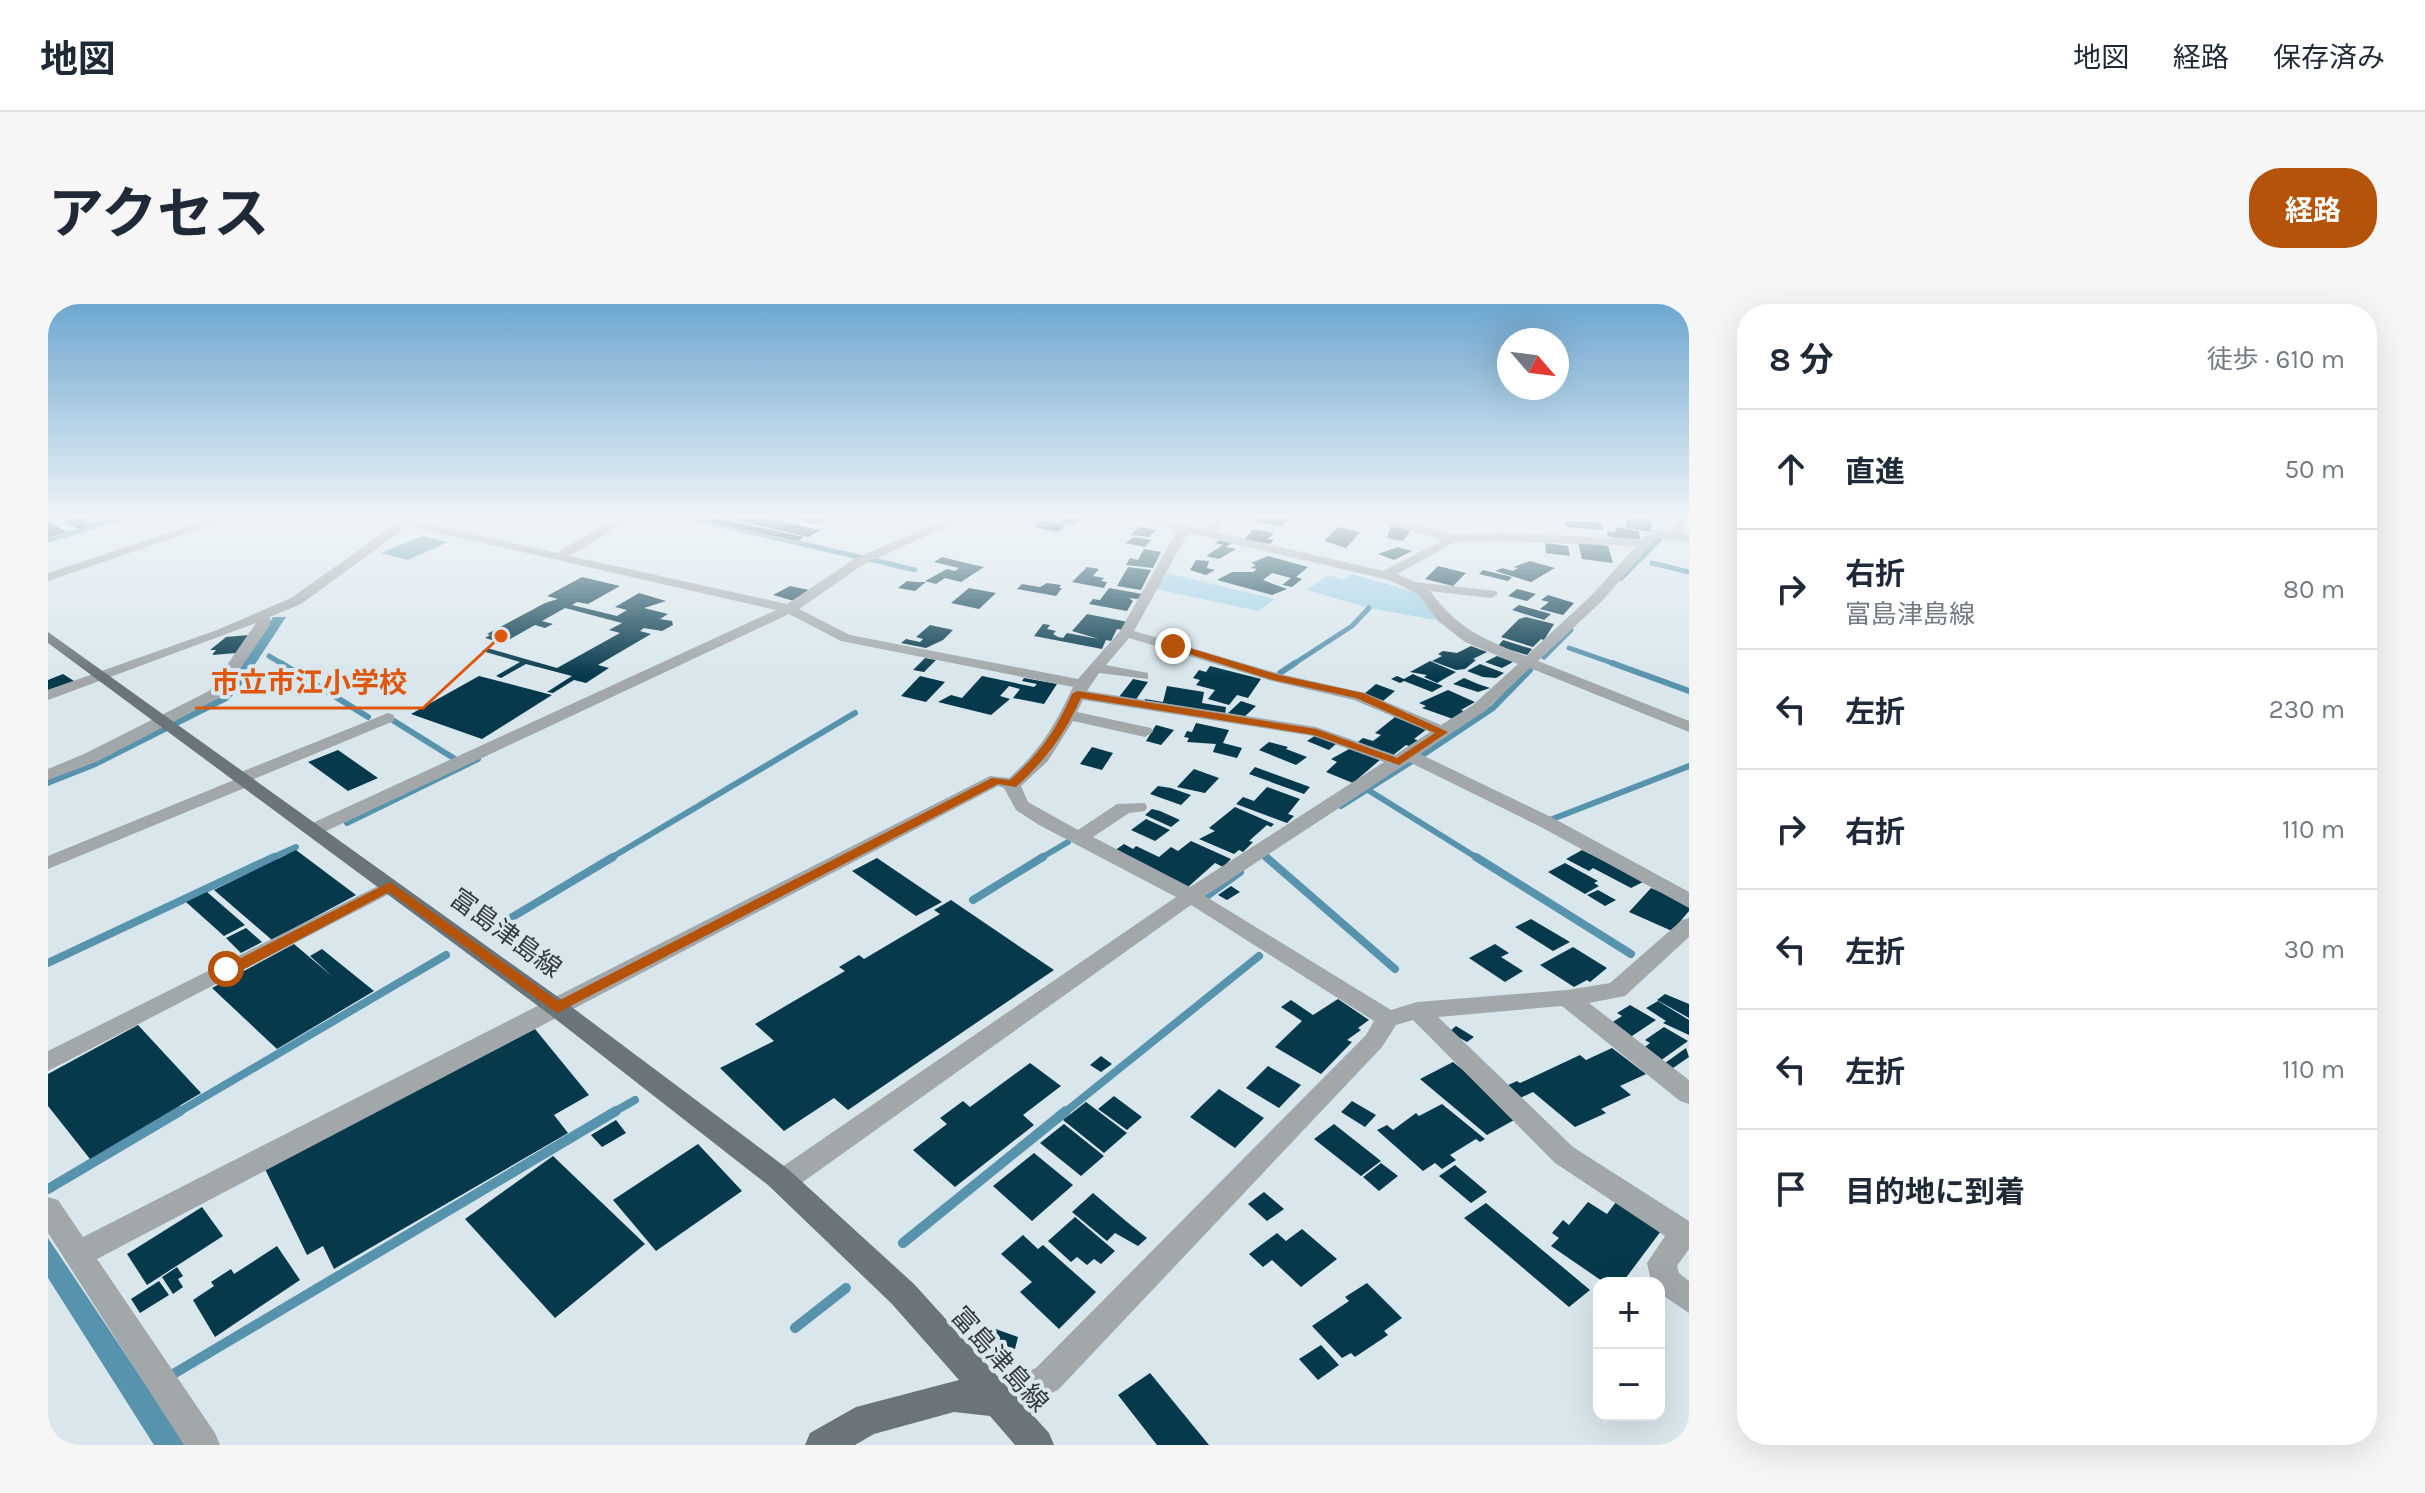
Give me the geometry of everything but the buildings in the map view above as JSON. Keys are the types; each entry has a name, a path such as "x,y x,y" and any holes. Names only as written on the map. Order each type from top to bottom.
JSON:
{"main road":[{"name":"富島津島線","path":"48,636 557,1008 783,1181 903,1294 1037,1445"},
{"path":"822,1445 868,1419 954,1396 997,1401"}],"street":[{"path":"48,577 71,569"},
{"path":"48,695 263,617 320,585 341,569"},
{"path":"608,569 789,609 846,638 1084,682 1316,732 1404,758 1548,823 1689,901"},
{"path":"313,830 789,609 848,569"},
{"path":"1012,785 1042,757 1084,682 1126,633 1162,569"},
{"path":"1359,569 1415,586 1491,594"},
{"path":"1385,575 1396,569"},
{"path":"783,1181 1191,896 1479,708 1597,598 1622,569"},
{"path":"1415,586 1429,596 1442,617 1456,631 1526,663 1689,727"},
{"path":"48,775 167,724 215,694 263,625 263,617"},
{"path":"1126,633 1277,678 1359,696 1443,732"},
{"path":"1084,682 1143,676"},
{"path":"1068,715 1145,732"},
{"path":"48,863 388,718"},
{"path":"78,1254 996,780 1012,785"},
{"path":"1012,785 1014,795 1022,806 1191,896 1388,1019"},
{"path":"1079,838 1124,808 1138,807"},
{"path":"48,1062 390,886"},
{"path":"997,1401 1047,1379 1374,1041 1388,1019 1417,1010 1567,998 1617,990 1689,925"},
{"path":"1567,998 1689,1094"},
{"path":"1417,1010 1564,1155 1684,1233 1662,1263 1666,1281 1689,1299"},
{"path":"48,1209 203,1445"}],"shaded area":[{"path":"1167,573 1275,599 1258,611 1156,589"},
{"path":"1352,574 1418,593 1426,599 1436,620 1369,608 1307,590 1328,575 1344,580"},
{"path":"273,617 286,617 238,690 227,701 96,767 48,786 48,779 223,692"},
{"path":"48,1238 186,1445 154,1445 48,1278"}],"waterway":[{"path":"1621,578 1630,569"},
{"path":"1678,569 1689,572"},
{"path":"1292,665 1352,626 1369,608"},
{"path":"1544,657 1571,630"},
{"path":"1569,648 1618,665"},
{"path":"269,656 284,665"},
{"path":"281,663 368,717"},
{"path":"1612,663 1689,691"},
{"path":"1280,673 1292,665"},
{"path":"1418,758 1493,708 1530,670"},
{"path":"609,859 855,713"},
{"path":"394,721 455,759"},
{"path":"347,823 478,759"},
{"path":"1341,806 1414,760"},
{"path":"1550,820 1689,766"},
{"path":"1368,790 1479,859"},
{"path":"1039,859 1068,842"},
{"path":"269,859 296,847"},
{"path":"1264,856 1268,859"},
{"path":"48,963 274,857"},
{"path":"489,931 613,857"},
{"path":"973,900 1043,857"},
{"path":"1266,857 1395,969"},
{"path":"1476,857 1631,954"},
{"path":"1208,895 1240,872"},
{"path":"177,1113 446,955"},
{"path":"1064,1113 1259,956"},
{"path":"612,1113 635,1100"},
{"path":"48,1189 180,1111"},
{"path":"175,1373 616,1111"},
{"path":"903,1243 1066,1111"},
{"path":"795,1328 846,1288"}],"place":[{"name":"市立市江小学校","path":"501,636"}],"route":[{"path":"226,969 228,971 390,886 557,1008 996,780 1012,785 1042,757 1060,732 1077,694 1316,732 1399,762 1443,732 1359,696 1277,678 1173,646"}]}
